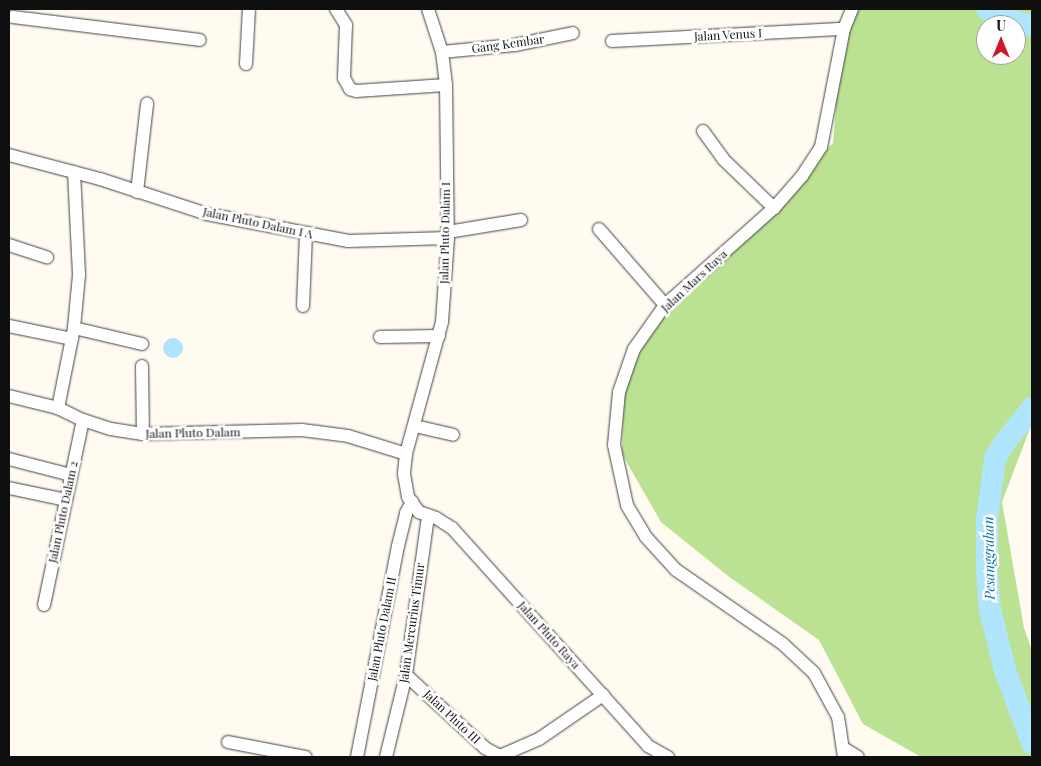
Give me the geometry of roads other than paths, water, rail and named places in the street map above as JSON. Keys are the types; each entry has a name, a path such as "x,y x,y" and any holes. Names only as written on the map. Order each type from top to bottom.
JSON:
{"street":[{"path":"246,64 249,9"},
{"path":"336,9 346,25 344,78 350,89 356,91 446,85"},
{"name":"Jalan Pluto Dalam I","path":"406,454 416,426 439,336 448,235 446,85 442,52 428,9"},
{"name":"Jalan Mars Raya","path":"845,753 838,717 814,674 783,644 676,570 646,537 627,506 614,445 619,392 634,349 665,305 774,208 802,176 821,147 844,29 852,9"},
{"path":"14,15 200,40"},
{"name":"Jalan Venus I","path":"612,41 844,29"},
{"name":"Gang Kembar","path":"442,52 516,45 573,33"},
{"path":"137,192 147,104"},
{"path":"703,131 723,159 774,208"},
{"name":"Jalan Pluto Dalam I A","path":"9,155 74,172 207,214 348,241 448,235 521,220"},
{"path":"58,408 73,333 79,275 74,172"},
{"path":"599,230 665,305"},
{"path":"303,306 306,233"},
{"path":"9,245 47,257"},
{"path":"9,326 73,333 142,344"},
{"path":"380,337 439,336"},
{"path":"142,366 142,434"},
{"name":"Jalan Pluto Dalam","path":"9,396 58,408 83,420 142,434 302,430 348,436 406,454"},
{"name":"Jalan Pluto Dalam 2","path":"44,605 83,420"},
{"path":"416,426 453,435"},
{"path":"406,454 404,474 406,488 419,512 428,516"},
{"path":"9,458 71,475"},
{"path":"9,488 66,500"},
{"name":"Jalan Pluto Dalam II","path":"357,757 398,546 406,513 412,502"},
{"name":"Jalan Mercurius Timur","path":"386,757 406,674 428,516"},
{"name":"Jalan Pluto Raya","path":"428,516 436,518 452,528 603,695 649,752 668,757"},
{"name":"Jalan Pluto III","path":"406,674 485,748 500,756 539,739 603,695"},
{"path":"228,742 306,757"},
{"path":"845,753 858,757"}],"water":[{"path":"173,338 180,341 183,348 180,355 173,358 166,355 163,348 166,341"}],"waterway":[{"name":"Pesanggrahan","path":"987,9 1004,19 1032,26"},
{"name":"Pesanggrahan","path":"1032,408 1001,448 995,459 987,520 987,570 990,609 1005,670 1032,743"}]}
